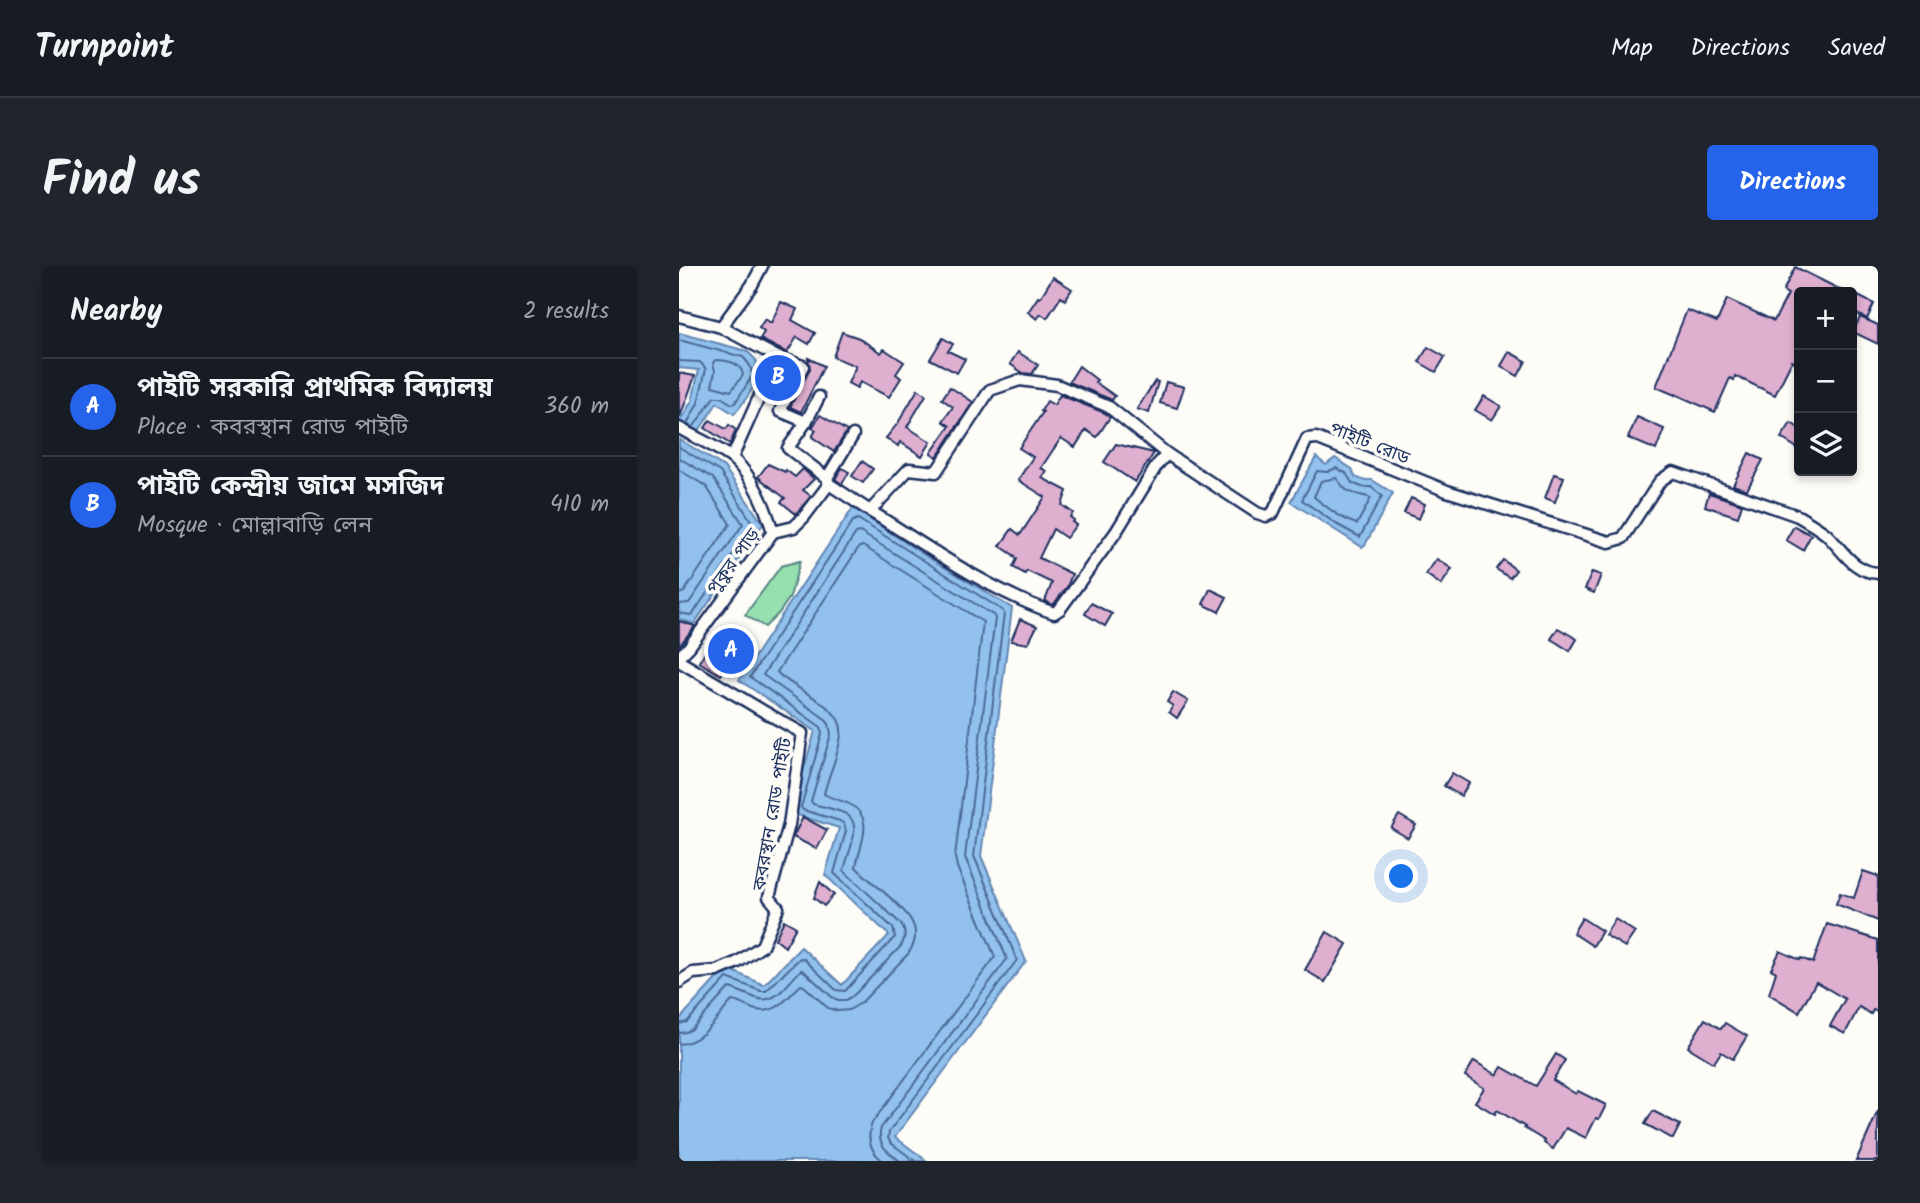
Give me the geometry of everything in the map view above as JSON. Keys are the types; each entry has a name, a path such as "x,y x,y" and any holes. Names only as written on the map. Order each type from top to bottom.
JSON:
{"street":[{"path":"721,327 752,285 762,266"},
{"path":"679,316 721,327 777,357 803,366 780,411 806,422"},
{"path":"732,458 777,357"},
{"path":"819,397 788,448 870,511 985,582 1033,606 1054,613 1060,610 1116,532 1157,465 1167,454 1109,407 1057,385 1020,380 990,390 936,472 909,469 870,511"},
{"name":"পুকুর পাড়","path":"679,428 732,458 763,501 773,532 679,659"},
{"path":"773,532 794,527 804,517 828,481 853,435"},
{"name":"পাইটি রোড","path":"1167,454 1257,513 1266,516 1273,513 1307,439 1316,438 1447,491 1609,542 1623,538 1660,481 1673,471 1798,516 1829,537 1848,560 1868,572 1878,573"},
{"name":"কবরস্থান রোড পাইটি","path":"679,659 802,733 789,825 769,897 778,908 762,946 738,962 717,971 693,974 679,982"}],"green space":[{"path":"800,561 790,597 765,627 745,615 781,566"}],"water":[{"path":"679,333 747,351 756,360 761,377 734,414 717,403 695,437 679,428 679,422 692,401 699,370 679,368"},
{"path":"679,439 724,467 763,524 694,624 679,619"},
{"path":"1316,457 1326,465 1335,458 1352,469 1355,477 1372,480 1393,493 1362,547 1291,502"},
{"path":"853,508 1012,608 981,856 1026,961 895,1137 927,1161 683,1161 679,1159 679,1020 726,968 764,985 801,947 842,985 889,935 825,875 839,828 791,813 815,731 739,680"}],"building":[{"path":"1795,267 1835,287 1794,287 1794,362 1792,361 1775,395 1735,376 1734,380 1730,378 1715,412 1656,387 1687,310 1717,322 1727,299 1774,321 1788,294 1783,291"},
{"path":"1053,277 1072,289 1065,300 1061,297 1047,318 1041,314 1037,319 1028,312"},
{"path":"1857,296 1874,304 1867,319 1857,314"},
{"path":"781,302 797,309 792,320 815,333 809,344 797,337 787,353 760,339 764,332 759,328 765,319 771,323"},
{"path":"1860,317 1878,325 1878,344 1857,334"},
{"path":"842,332 859,338 881,353 884,349 904,362 896,374 901,378 889,397 860,382 857,388 848,383 856,366 833,357"},
{"path":"943,338 953,344 948,351 965,359 957,373 930,359"},
{"path":"1428,347 1445,357 1436,372 1419,362"},
{"path":"1018,352 1038,365 1032,374 1023,373 1010,364"},
{"path":"1509,352 1526,361 1518,376 1501,366"},
{"path":"808,358 824,366 801,412 790,407 810,369"},
{"path":"781,366 792,370 776,403 766,400"},
{"path":"1079,366 1115,396 1112,400 1069,382"},
{"path":"679,373 695,376 680,417 679,417"},
{"path":"1155,381 1158,382 1149,413 1137,409"},
{"path":"1166,382 1184,387 1177,408 1160,403"},
{"path":"950,387 973,402 937,457 931,453 950,426 943,421 953,407 942,399"},
{"path":"918,389 926,395 907,427 931,442 922,456 900,442 898,446 886,438"},
{"path":"1060,395 1110,417 1097,437 1086,430 1075,447 1061,438 1041,468 1047,471 1042,478 1067,491 1062,505 1073,513 1070,517 1076,525 1066,538 1053,529 1039,558 1072,574 1067,587 1053,605 1045,601 1052,583 1013,567 1017,559 1000,546 1012,529 1020,535 1045,497 1018,480 1033,457 1019,448 1043,412 1041,411 1047,401 1054,405"},
{"path":"1484,396 1501,406 1492,420 1475,410"},
{"path":"820,415 847,431 834,452 812,437 816,430 812,428"},
{"path":"1637,417 1664,429 1656,450 1628,438"},
{"path":"710,420 726,429 729,425 736,430 730,444 705,428"},
{"path":"1791,423 1794,425 1794,446 1781,438"},
{"path":"1116,444 1154,453 1135,482 1104,462"},
{"path":"1749,453 1763,460 1747,490 1733,485"},
{"path":"862,461 873,469 863,483 852,476"},
{"path":"768,464 785,472 786,470 795,477 803,469 814,479 803,490 811,496 796,514 781,502 785,498 758,477"},
{"path":"842,468 849,472 842,484 835,479"},
{"path":"1554,474 1564,477 1555,502 1545,498"},
{"path":"1709,493 1742,504 1738,517 1705,506"},
{"path":"1411,498 1425,504 1419,519 1404,513"},
{"path":"1794,526 1811,535 1803,550 1786,540"},
{"path":"1437,559 1452,569 1441,585 1426,574"},
{"path":"1503,560 1516,570 1510,578 1496,569"},
{"path":"1592,572 1601,575 1594,593 1585,589"},
{"path":"1210,589 1227,597 1219,612 1203,604"},
{"path":"1091,603 1112,614 1105,626 1085,614"},
{"path":"1020,619 1037,626 1028,644 1011,641"},
{"path":"679,621 695,626 679,646"},
{"path":"733,628 746,636 730,674 725,670 721,675 699,662 708,647 720,654"},
{"path":"1558,628 1577,639 1570,651 1551,639"},
{"path":"1173,692 1188,701 1177,718 1169,712 1173,706 1167,702"},
{"path":"1452,773 1469,783 1461,796 1444,786"},
{"path":"1399,815 1416,825 1408,838 1391,828"},
{"path":"803,817 827,830 817,849 793,837"},
{"path":"1863,871 1878,876 1878,921 1836,904 1840,893 1854,898"},
{"path":"820,882 834,895 824,906 814,898"},
{"path":"1582,918 1602,931 1593,946 1573,933"},
{"path":"1615,919 1635,932 1625,947 1605,935"},
{"path":"784,920 796,927 785,947 775,939"},
{"path":"1827,924 1878,940 1878,1012 1873,1010 1871,1014 1859,1007 1845,1034 1830,1026 1845,999 1816,982 1799,1012 1769,994 1776,972 1771,969 1780,951 1813,963"},
{"path":"1327,932 1347,944 1325,982 1305,970"},
{"path":"1705,1019 1721,1029 1725,1023 1747,1036 1733,1059 1721,1052 1714,1063 1688,1047"},
{"path":"1556,1054 1565,1060 1553,1080 1576,1094 1578,1091 1606,1105 1586,1138 1566,1128 1553,1149 1497,1110 1495,1114 1475,1102 1484,1088 1465,1076 1474,1061 1497,1075 1502,1067 1536,1086"},
{"path":"1653,1111 1680,1125 1673,1139 1645,1124"},
{"path":"1878,1111 1878,1161 1856,1161"}],"place":[{"name":"পাইটি কেন্দ্রীয় জামে মসজিদ","path":"778,378"},
{"name":"পাইটি সরকারি প্রাথমিক বিদ্যালয়","path":"731,651"}]}
